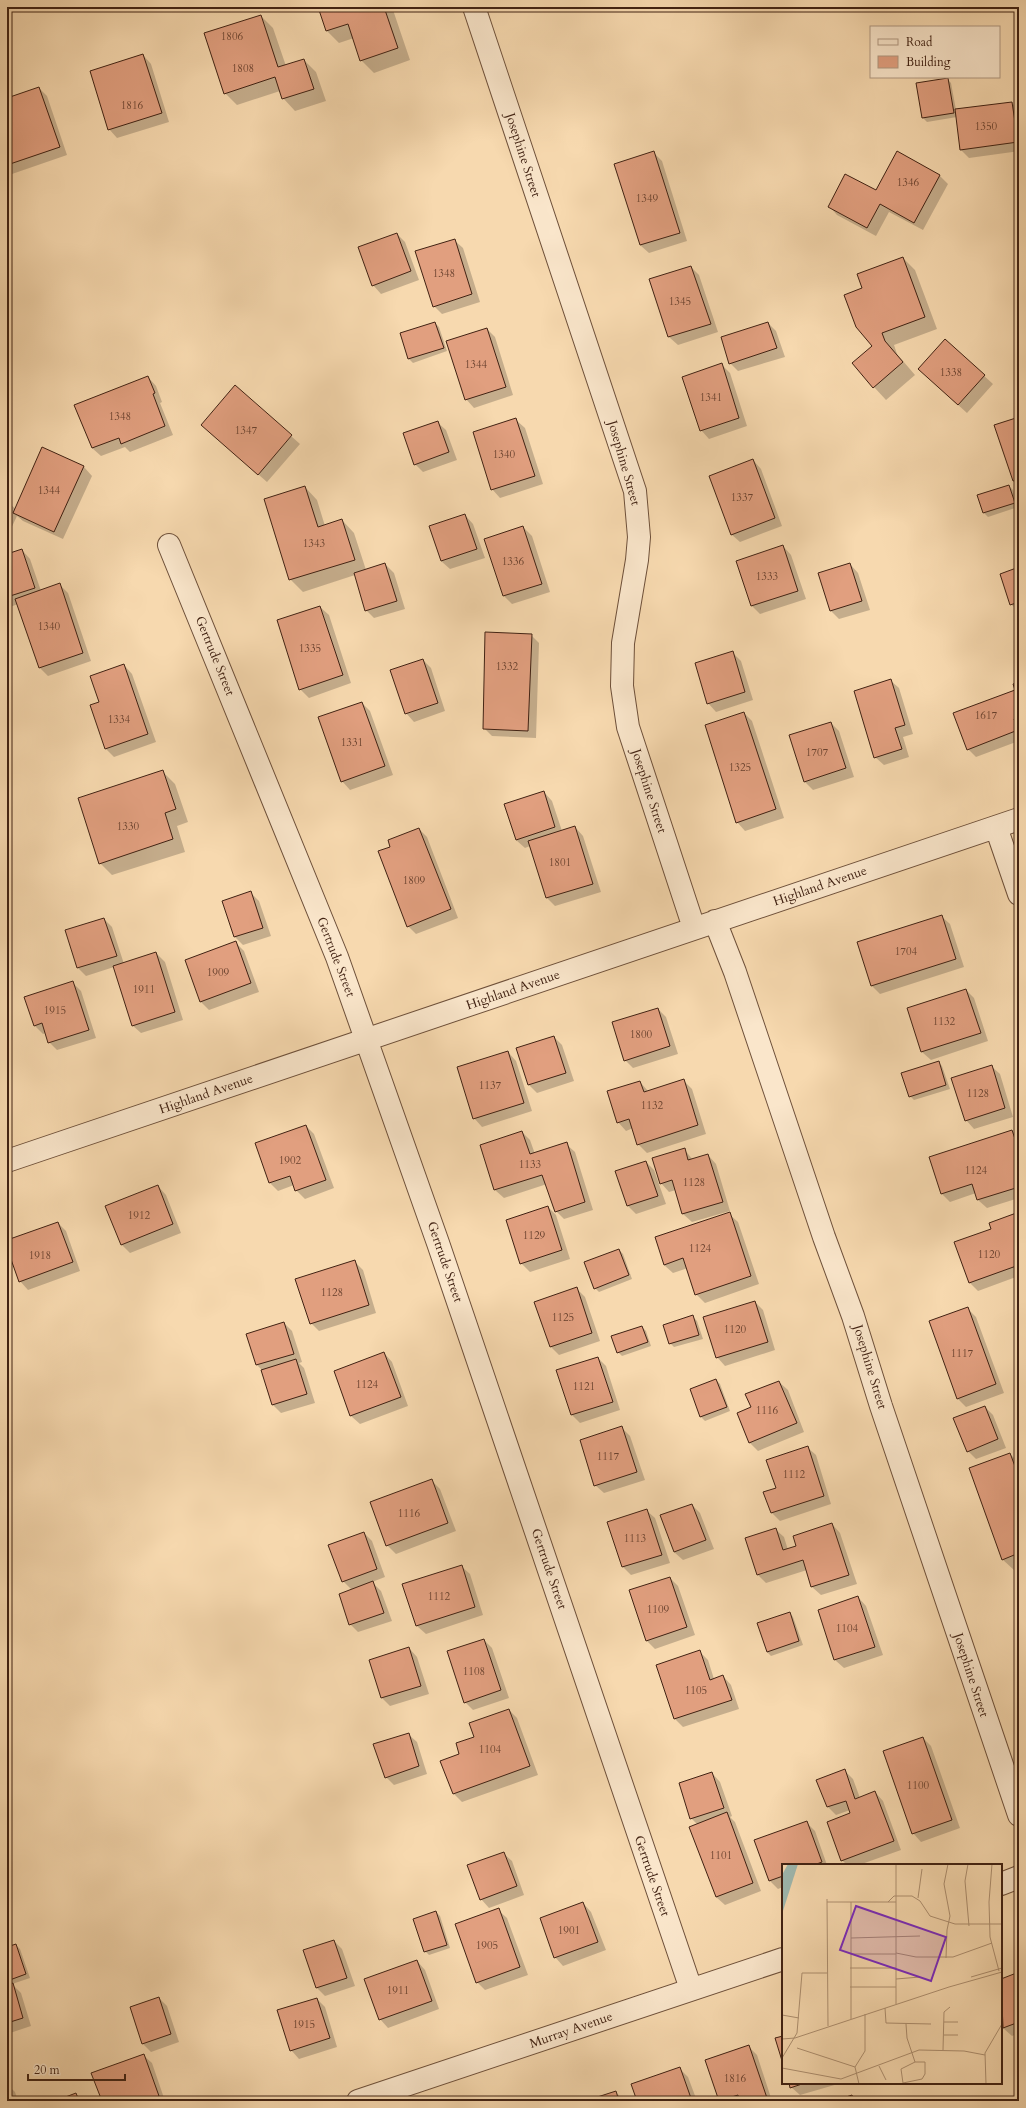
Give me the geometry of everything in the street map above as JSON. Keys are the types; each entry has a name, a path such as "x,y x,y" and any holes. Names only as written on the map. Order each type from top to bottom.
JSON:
{"street":[{"name":"Josephine Street","path":"474,7 636,491 639,537 638,560 623,643 622,686 628,727 694,928"},
{"name":"Gertrude Street","path":"169,545 337,957 367,1039 441,1250 691,1990"},
{"name":"Highland Avenue","path":"7,1161 1019,819"},
{"path":"996,827 1019,894"},
{"name":"Josephine Street","path":"715,921 735,972 824,1237 854,1316 884,1413 1019,1815"},
{"path":"1002,1884 1019,1877"},
{"name":"Murray Avenue","path":"358,2101 782,1959"}],"building":[{"path":"318,7 384,7 398,48 360,61 348,24 326,31"},
{"path":"261,15 278,67 304,59 314,89 282,99 275,77 224,94 204,33"},
{"path":"143,54 162,113 108,130 90,71"},
{"path":"948,78 954,113 922,118 916,83"},
{"path":"39,87 60,147 7,165 7,98"},
{"path":"1012,102 1018,142 960,150 955,109"},
{"path":"654,151 680,233 640,245 614,164"},
{"path":"897,151 940,175 914,223 880,204 867,228 828,207 845,174 876,190"},
{"path":"397,233 411,271 372,286 358,247"},
{"path":"455,239 472,294 433,307 415,251"},
{"path":"903,257 925,317 882,333 885,341 903,362 873,388 852,363 872,346 856,327 844,295 862,288 857,274"},
{"path":"691,266 711,324 668,337 649,279"},
{"path":"435,322 444,348 408,359 400,333"},
{"path":"768,322 777,348 729,364 721,337"},
{"path":"487,328 506,387 465,400 446,341"},
{"path":"945,339 985,375 958,405 918,369"},
{"path":"722,363 739,418 700,431 682,377"},
{"path":"148,376 165,426 121,444 119,438 92,448 74,405"},
{"path":"235,385 292,435 258,475 201,425"},
{"path":"1019,417 1019,479 1013,481 994,425"},
{"path":"516,418 535,476 491,490 473,432"},
{"path":"438,421 449,452 414,465 403,433"},
{"path":"42,447 84,466 54,532 13,513"},
{"path":"753,459 775,518 731,535 709,476"},
{"path":"1009,485 1015,503 983,513 977,495"},
{"path":"305,486 318,527 342,519 355,560 289,580 264,499"},
{"path":"465,514 477,549 441,561 429,526"},
{"path":"523,526 542,584 503,596 484,539"},
{"path":"783,545 798,591 751,606 736,561"},
{"path":"22,549 35,588 7,597 7,554"},
{"path":"385,563 397,601 365,611 354,573"},
{"path":"850,563 862,601 830,611 818,573"},
{"path":"1019,567 1019,602 1010,605 1000,574"},
{"path":"60,583 83,653 39,668 15,599"},
{"path":"320,606 343,675 299,690 277,620"},
{"path":"485,632 532,634 528,731 483,729"},
{"path":"733,651 745,692 707,704 695,663"},
{"path":"423,659 438,703 405,714 390,670"},
{"path":"124,664 148,734 105,749 90,705 99,702 90,676"},
{"path":"891,679 905,725 895,728 902,749 874,758 854,691"},
{"path":"1019,682 1019,717 1014,719 1018,730 967,750 953,713 1015,690 1013,684"},
{"path":"362,702 385,766 341,782 318,717"},
{"path":"744,712 776,809 736,823 705,725"},
{"path":"831,722 846,768 804,782 789,735"},
{"path":"163,770 176,809 165,813 173,839 99,864 78,798"},
{"path":"544,791 555,827 516,840 504,804"},
{"path":"575,826 593,884 546,898 528,841"},
{"path":"419,828 451,909 407,927 378,851 390,847 388,840"},
{"path":"251,891 263,928 234,937 222,901"},
{"path":"942,915 956,959 871,986 857,942"},
{"path":"104,918 117,956 77,968 65,930"},
{"path":"236,941 251,983 200,1002 185,960"},
{"path":"156,952 175,1012 132,1026 113,966"},
{"path":"73,981 89,1030 48,1043 42,1023 34,1026 24,997"},
{"path":"966,989 981,1033 921,1052 907,1008"},
{"path":"658,1008 670,1046 624,1061 612,1022"},
{"path":"554,1036 566,1073 528,1085 516,1048"},
{"path":"508,1051 524,1103 473,1119 457,1067"},
{"path":"939,1061 946,1085 909,1097 901,1073"},
{"path":"992,1065 1005,1108 965,1121 951,1078"},
{"path":"684,1079 698,1125 637,1145 629,1119 617,1123 607,1091 640,1081 644,1092"},
{"path":"306,1125 326,1180 295,1191 290,1176 269,1183 255,1143"},
{"path":"1012,1130 1019,1151 1019,1187 977,1200 972,1184 941,1194 929,1157"},
{"path":"522,1131 530,1154 567,1142 585,1202 555,1212 542,1175 494,1190 480,1145"},
{"path":"685,1148 688,1160 708,1154 723,1202 682,1214 672,1180 660,1184 652,1158"},
{"path":"646,1161 658,1196 627,1206 615,1171"},
{"path":"158,1185 173,1224 121,1245 105,1206"},
{"path":"548,1206 562,1250 520,1264 506,1220"},
{"path":"730,1212 751,1276 695,1295 683,1258 664,1265 655,1237"},
{"path":"1019,1212 1019,1265 969,1283 954,1242 991,1229 989,1223"},
{"path":"58,1222 73,1262 19,1282 7,1248 7,1240"},
{"path":"619,1249 629,1275 594,1289 584,1262"},
{"path":"355,1260 369,1305 310,1324 295,1279"},
{"path":"577,1287 592,1333 550,1347 534,1302"},
{"path":"755,1301 768,1342 716,1358 703,1317"},
{"path":"968,1307 996,1384 957,1399 929,1321"},
{"path":"693,1315 699,1335 669,1344 663,1325"},
{"path":"284,1322 294,1354 256,1365 246,1334"},
{"path":"642,1326 648,1342 617,1353 611,1336"},
{"path":"384,1352 401,1397 350,1416 334,1371"},
{"path":"598,1357 613,1402 571,1415 556,1370"},
{"path":"296,1359 307,1394 272,1405 261,1370"},
{"path":"716,1379 727,1407 700,1417 690,1389"},
{"path":"779,1381 797,1423 749,1443 737,1413 751,1407 745,1394"},
{"path":"985,1406 998,1439 967,1452 953,1418"},
{"path":"622,1426 637,1472 594,1486 580,1440"},
{"path":"808,1446 824,1496 771,1513 763,1492 776,1488 766,1460"},
{"path":"1010,1453 1019,1477 1019,1553 1002,1560 969,1468"},
{"path":"432,1479 448,1523 386,1546 370,1502"},
{"path":"692,1504 706,1540 674,1552 660,1515"},
{"path":"647,1509 662,1555 622,1567 607,1522"},
{"path":"832,1523 849,1575 811,1587 803,1560 757,1575 745,1538 776,1528 783,1550 796,1546 793,1536"},
{"path":"364,1532 377,1569 342,1582 328,1545"},
{"path":"462,1565 475,1607 416,1626 402,1584"},
{"path":"670,1577 687,1627 646,1641 629,1590"},
{"path":"373,1581 384,1613 349,1625 339,1594"},
{"path":"858,1596 875,1647 834,1660 818,1610"},
{"path":"790,1612 799,1641 767,1652 757,1623"},
{"path":"484,1639 501,1690 464,1703 447,1651"},
{"path":"409,1647 421,1686 381,1698 369,1660"},
{"path":"700,1650 710,1680 723,1675 732,1700 674,1719 656,1665"},
{"path":"509,1709 530,1766 453,1794 440,1761 459,1754 456,1743 474,1737 469,1723"},
{"path":"409,1733 419,1766 385,1778 373,1744"},
{"path":"923,1737 952,1820 912,1834 883,1751"},
{"path":"845,1769 855,1799 875,1791 894,1841 841,1861 827,1822 850,1813 846,1801 827,1807 816,1780"},
{"path":"712,1772 724,1808 690,1819 679,1783"},
{"path":"727,1812 753,1883 716,1897 689,1827"},
{"path":"807,1821 822,1862 817,1864 782,1864 782,1876 769,1881 754,1840"},
{"path":"504,1852 517,1886 480,1900 467,1865"},
{"path":"583,1902 598,1942 554,1958 540,1918"},
{"path":"499,1908 520,1967 476,1983 455,1924"},
{"path":"436,1911 447,1945 424,1952 413,1919"},
{"path":"334,1940 347,1978 316,1988 303,1950"},
{"path":"16,1944 26,1974 7,1981 7,1947"},
{"path":"417,1960 432,2001 379,2020 364,1979"},
{"path":"1019,1972 1019,2022 1003,2028 1002,2004 1002,1979"},
{"path":"13,1983 23,2018 7,2023 7,1985"},
{"path":"159,1997 171,2034 142,2044 130,2007"},
{"path":"317,1998 330,2038 290,2051 277,2010"},
{"path":"782,2036 782,2061 775,2038"},
{"path":"749,2045 767,2098 757,2101 739,2101 738,2095 719,2101 705,2060"},
{"path":"144,2054 159,2096 144,2101 102,2101 91,2073"},
{"path":"680,2067 692,2101 637,2101 631,2084"},
{"path":"7,2083 13,2101 7,2101"},
{"path":"789,2084 802,2084 790,2088"},
{"path":"616,2091 619,2101 585,2101"},
{"path":"76,2093 79,2101 55,2101"},
{"path":"852,2095 854,2101 834,2101"}]}
